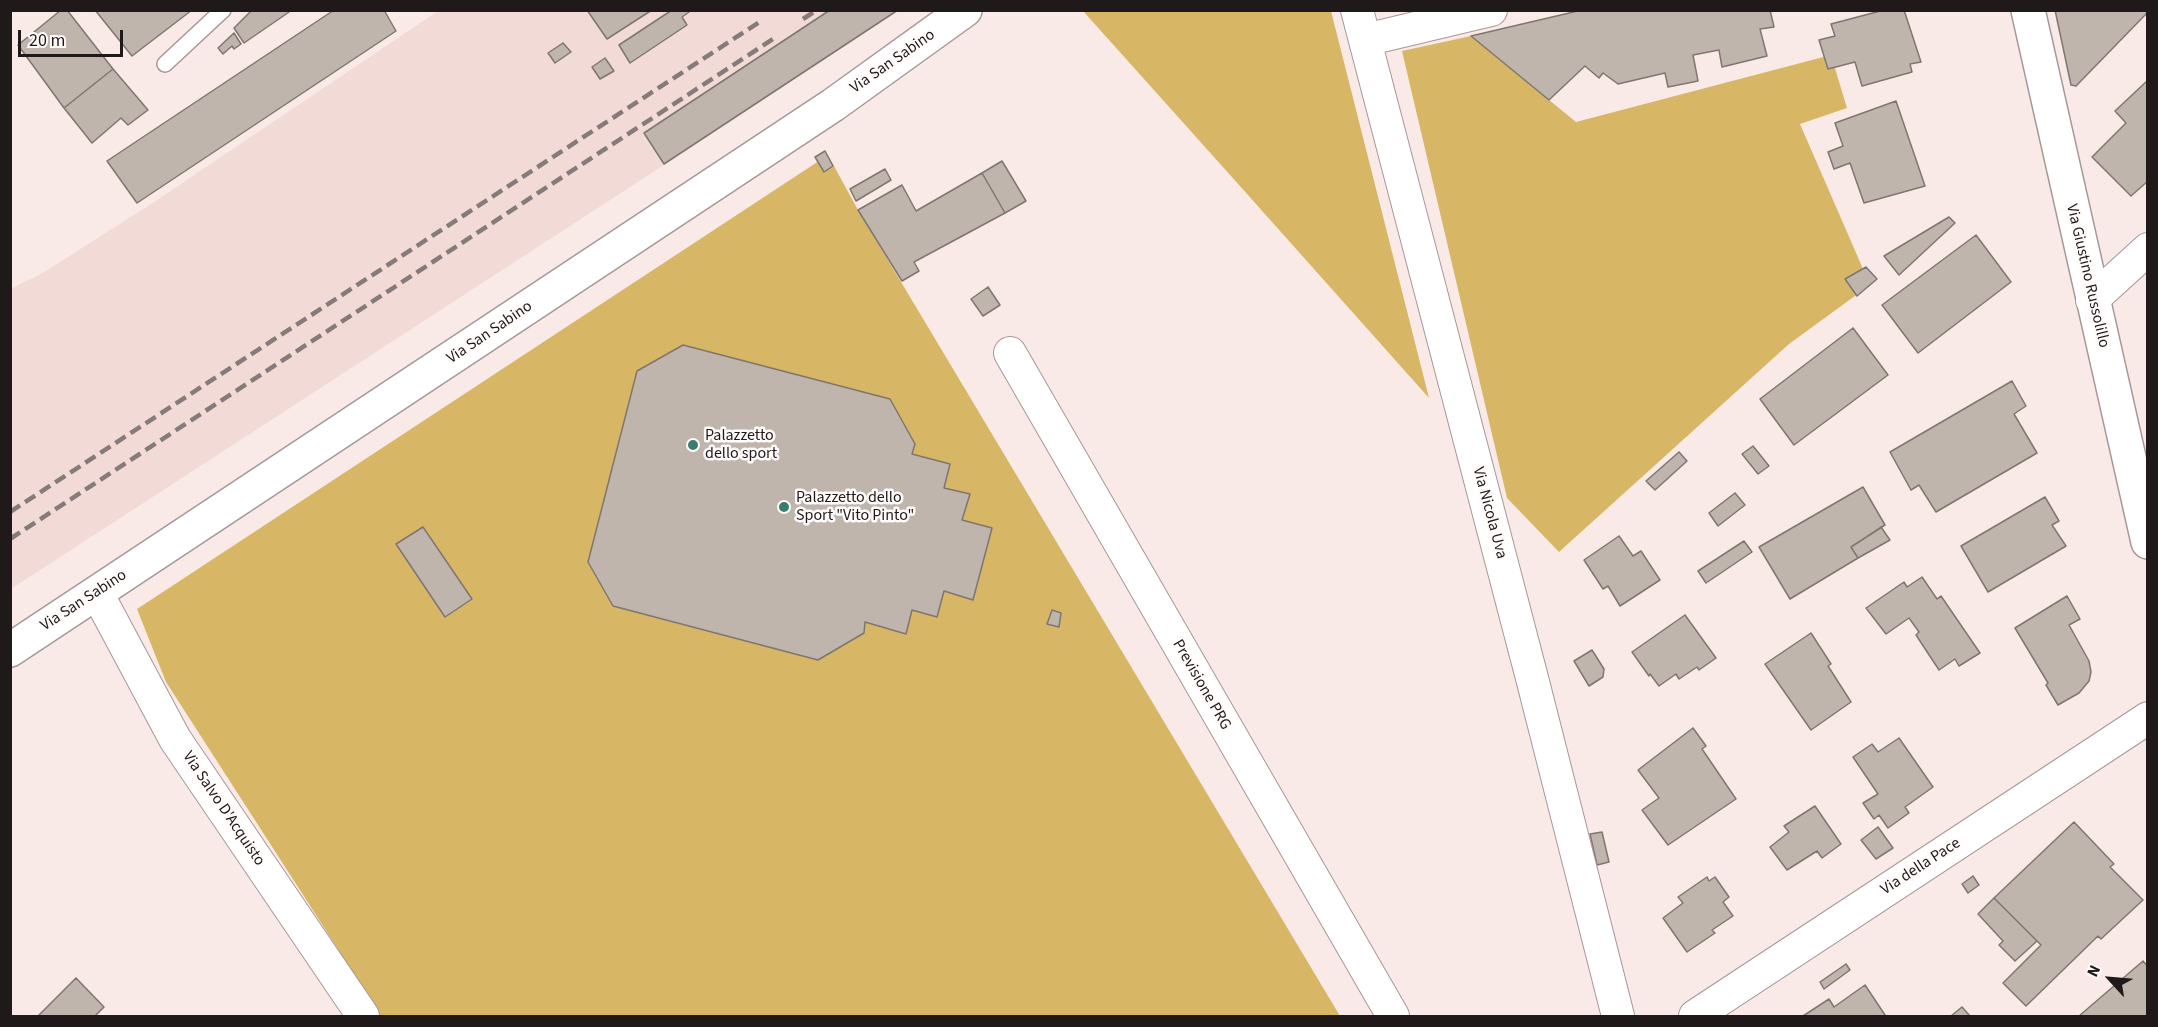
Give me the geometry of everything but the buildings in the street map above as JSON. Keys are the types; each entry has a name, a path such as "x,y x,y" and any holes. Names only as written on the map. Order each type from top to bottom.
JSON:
{"street":[{"name":"Via San Sabino","path":"10,650 833,105 965,10"},
{"path":"1361,25 1491,10"},
{"name":"Via Giustino Russolillo","path":"2028,10 2148,542"},
{"name":"Via Nicola Uva","path":"1361,25 1526,654 1618,1017"},
{"path":"2092,300 2148,249"},
{"name":"Previsione PRG","path":"1010,353 1393,1017"},
{"name":"Via Salvo D'Acquisto","path":"97,593 175,739 363,1017"},
{"name":"Via della Pace","path":"1695,1017 2148,718"}],"lane":[{"path":"165,64 223,10"}],"shaded area":[{"path":"438,11 898,11 11,589 10,289 41,274 148,206"},
{"path":"1083,11 1331,11 1429,398 1231,176"},
{"path":"1471,36 1576,122 1831,55 1847,108 1800,124 1870,285 1789,344 1559,552 1507,498 1402,51"},
{"name":"Palazzetto dello sport","path":"828,155 858,210 1340,1016 381,1016 166,682 137,609"}],"railway":[{"path":"803,19 817,10"},
{"path":"10,512 761,21"},
{"path":"10,539 773,39"}],"place":[{"name":"Palazzetto dello sport","path":"693,445"},
{"name":"Palazzetto dello Sport \"Vito Pinto\"","path":"784,507"}]}
